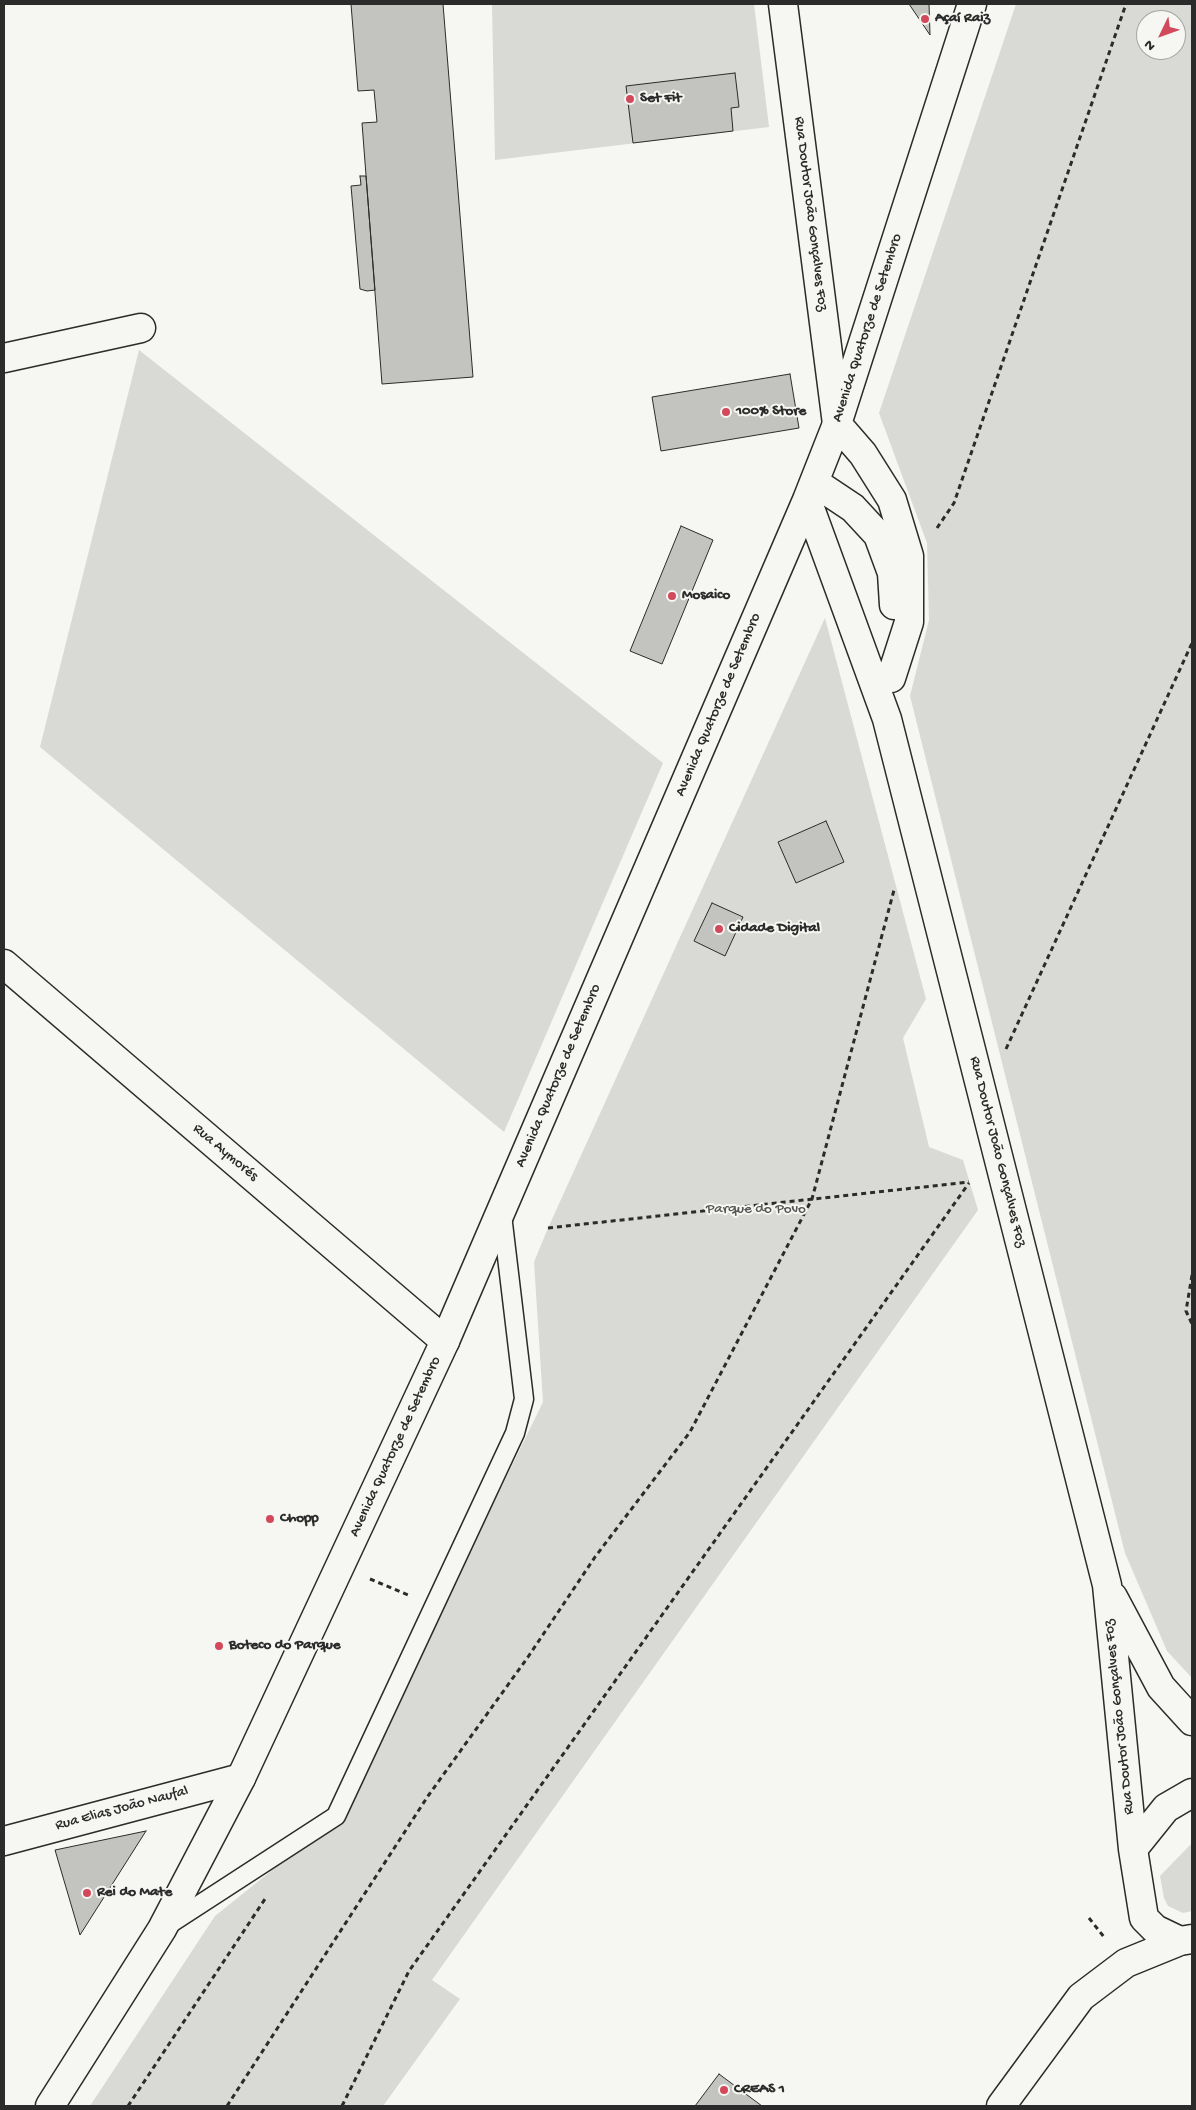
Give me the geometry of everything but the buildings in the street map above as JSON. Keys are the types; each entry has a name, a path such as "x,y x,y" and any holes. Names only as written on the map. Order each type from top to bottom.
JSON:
{"street":[{"name":"Rua Doutor João Gonçalves Foz","path":"783,4 837,424"},
{"name":"Avenida Quatorze de Setembro","path":"50,2106 162,1929 241,1778 446,1341 501,1209 811,491 837,424 972,4"},
{"path":"4,358 141,328"},
{"path":"837,424 863,454 892,500 910,556 909,622 891,678"},
{"name":"Rua Doutor João Gonçalves Foz","path":"811,491 854,508 878,535 892,573 895,622 886,719"},
{"name":"Rua Doutor João Gonçalves Foz","path":"811,491 886,719 1106,1585 1138,1893 1144,1918 1155,1929 1186,1940"},
{"name":"Rua Aymorés","path":"4,964 446,1341"},
{"name":"Rua Doutor João Gonçalves Foz","path":"1106,1585 1161,1687 1192,1721"},
{"name":"Rua Elias João Naufal","path":"4,1841 241,1778"},
{"path":"1133,1849 1166,1808 1192,1793"},
{"path":"1001,2106 1081,1996 1126,1963 1186,1940"}],"lane":[{"path":"162,1929 336,1816 514,1433 524,1399 501,1209"}],"path":[{"path":"932,535 954,503 1126,4"},
{"path":"1005,1051 1192,643"},
{"path":"226,2106 428,1796 528,1657 595,1557 690,1432 812,1199 896,882"},
{"path":"342,2106 409,1971 969,1182 548,1228"},
{"path":"1192,1275 1186,1311 1192,1324"},
{"path":"340,1565 433,1607"},
{"path":"128,2106 268,1894"}],"green space":[{"name":"Set Fit","path":"492,4 754,4 769,127 495,160"},
{"path":"1016,4 1192,4 1192,1678 1167,1651 1125,1553 910,696 929,620 927,543 879,413"},
{"path":"139,350 663,763 504,1132 40,747"},
{"name":"Parque do Povo","path":"825,618 926,999 903,1038 929,1147 963,1160 978,1210 432,1980 460,1999 383,2106 90,2106 215,1916 342,1814 543,1402 534,1262"},
{"path":"1192,1843 1192,1911 1183,1913 1168,1906 1164,1898 1160,1876"}],"place":[{"name":"Açaí Raiz","path":"925,19"},
{"name":"Set Fit","path":"630,99"},
{"name":"100% Store","path":"726,412"},
{"name":"Mosaico","path":"672,596"},
{"name":"Cidade Digital","path":"719,929"},
{"name":"Chopp","path":"270,1519"},
{"name":"Boteco do Parque","path":"219,1646"},
{"name":"Rei do Mate","path":"87,1893"},
{"name":"CREAS 1","path":"724,2090"}]}
